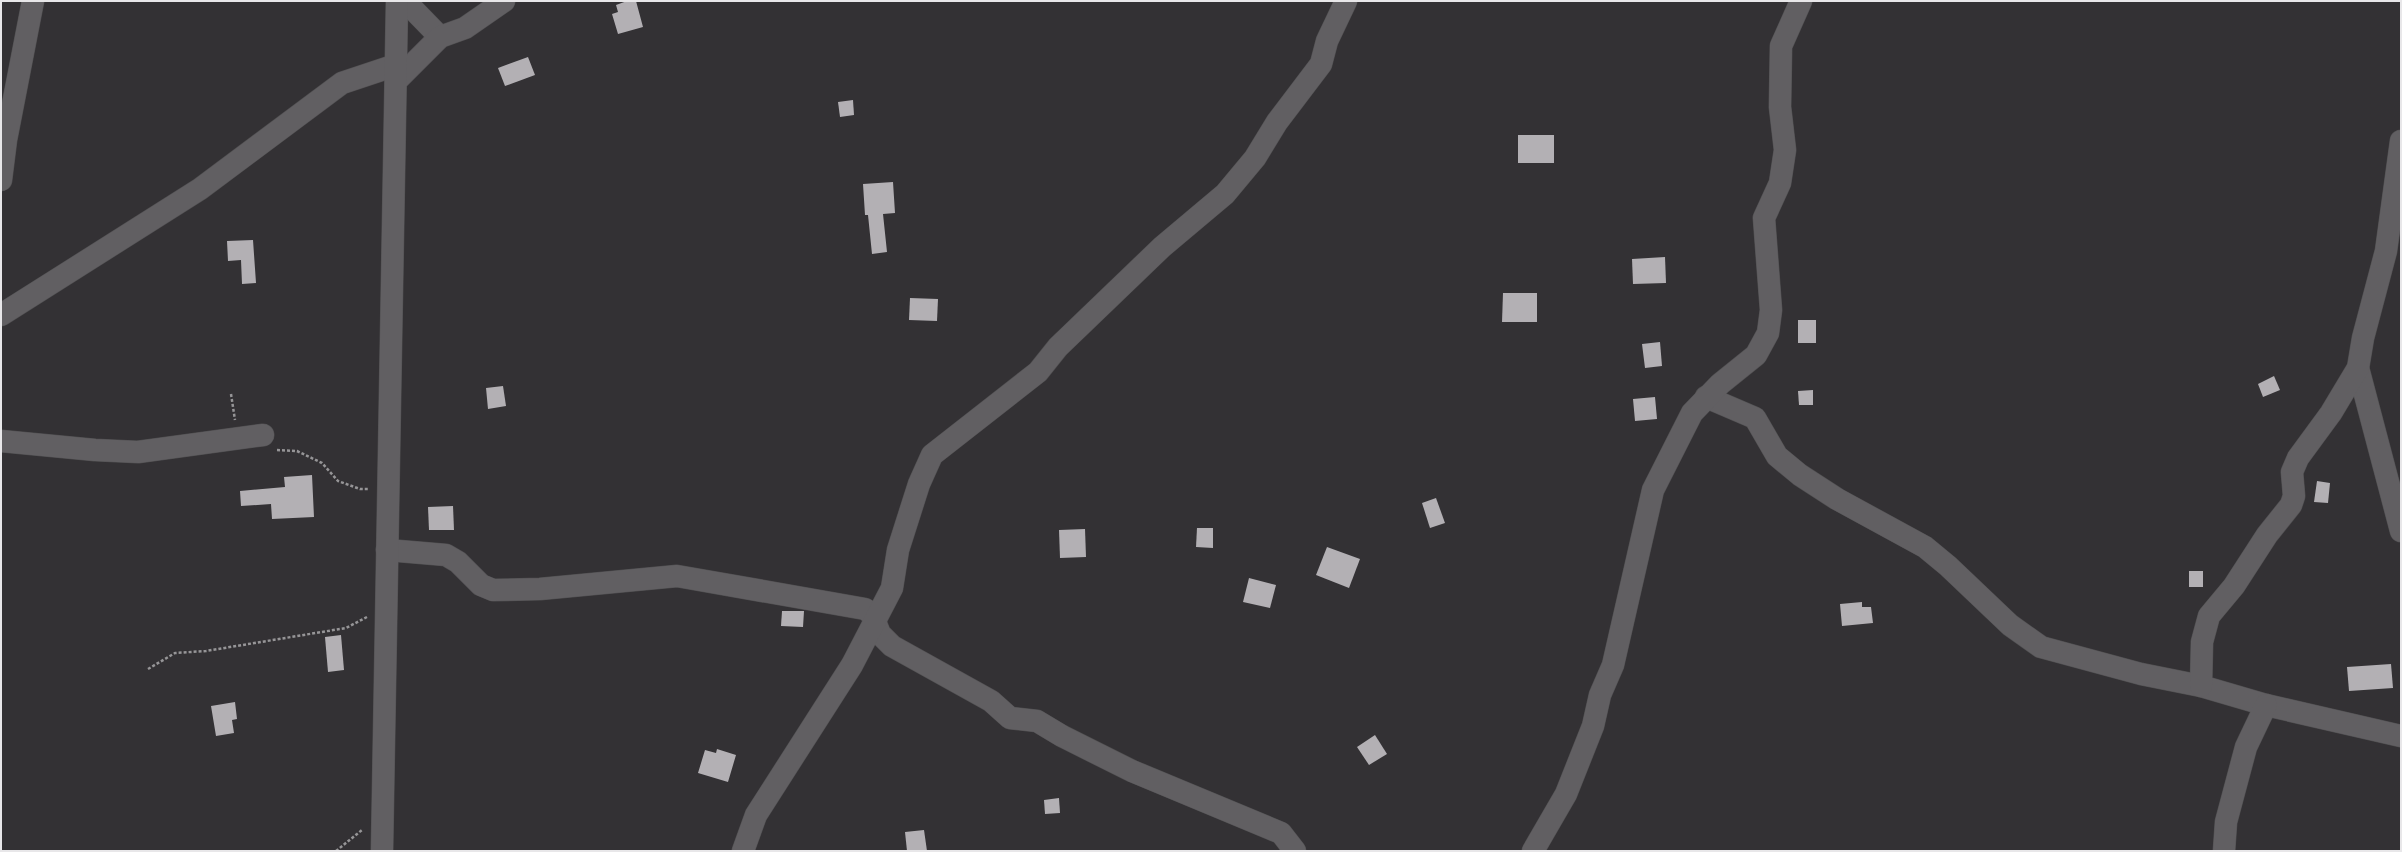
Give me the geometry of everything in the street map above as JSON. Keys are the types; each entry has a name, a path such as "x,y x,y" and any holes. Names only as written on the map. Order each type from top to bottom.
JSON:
{"street":[{"path":"1,180 6,140 33,1"},
{"path":"382,851 385,608 389,488 397,1"},
{"path":"405,1 440,38"},
{"path":"1,316 200,189 342,83 396,73 440,38 465,28 504,1"},
{"path":"743,851 756,815 852,665 892,588 898,550 919,484 932,455 1038,372 1058,347 1162,247 1225,194 1255,158 1276,122 1321,64 1327,41 1346,1"},
{"path":"1532,851 1566,794 1592,726 1600,695 1614,665 1653,490 1692,414 1706,397 1756,355 1768,333 1771,310 1764,218 1780,183 1785,150 1780,107 1781,46 1801,1"},
{"path":"2201,686 2202,642 2209,616 2234,586 2267,535 2291,505 2294,496 2292,472 2298,458 2331,413 2358,368 2363,338 2386,251 2401,141"},
{"path":"2358,368 2401,531"},
{"path":"1706,397 1755,418 1777,456 1800,475 1837,499 1925,547 1960,576 2010,625 2041,647 2141,674 2201,686 2266,704 2401,736"},
{"path":"1,441 95,450 138,452 260,441"},
{"path":"387,550 446,555 458,562 481,584 493,590 540,589 677,576 864,608 872,614 880,634 892,646 991,701 1010,718 1037,721 1062,736 1132,771 1281,833 1296,851"},
{"path":"2224,851 2226,822 2246,747 2266,704"}],"path":[{"path":"231,394 236,425 260,441 297,451 322,463 338,481 360,489 389,488"},
{"path":"148,669 175,653 206,651 346,628 385,608"},
{"path":"336,851 359,831 383,820"}],"building":[{"path":"627,1 636,1 643,27 618,34 612,14 618,12 616,5"},
{"path":"528,57 535,75 505,86 498,68"},
{"path":"853,100 854,115 840,117 838,102"},
{"path":"1518,135 1554,135 1554,163 1518,163"},
{"path":"893,182 895,213 883,214 887,252 872,254 868,215 865,215 863,184"},
{"path":"253,240 256,283 242,284 241,260 228,261 227,241"},
{"path":"1665,257 1666,283 1633,284 1632,259"},
{"path":"1503,293 1537,293 1537,322 1502,322"},
{"path":"910,298 938,299 937,321 909,320"},
{"path":"1798,320 1816,320 1816,343 1798,343"},
{"path":"1660,342 1662,366 1645,368 1642,344"},
{"path":"2274,376 2280,390 2263,397 2258,384"},
{"path":"503,386 506,406 488,409 486,388"},
{"path":"1813,390 1813,405 1799,405 1798,391"},
{"path":"1655,397 1657,419 1635,421 1633,399"},
{"path":"312,475 314,517 272,519 271,504 241,506 240,491 285,487 284,477"},
{"path":"2317,481 2330,483 2328,503 2314,502"},
{"path":"1436,498 1445,523 1430,528 1422,503"},
{"path":"453,506 454,530 429,530 428,507"},
{"path":"1197,528 1213,528 1213,548 1196,547"},
{"path":"1085,529 1086,557 1060,558 1059,530"},
{"path":"1327,547 1360,559 1349,588 1316,575"},
{"path":"2189,571 2203,571 2203,587 2189,587"},
{"path":"1249,578 1276,585 1270,608 1243,602"},
{"path":"1862,602 1862,607 1871,607 1873,623 1842,626 1840,604"},
{"path":"782,611 804,611 803,627 781,626"},
{"path":"341,635 344,670 328,672 325,637"},
{"path":"2391,664 2393,688 2349,691 2347,667"},
{"path":"235,702 237,719 232,720 234,733 216,736 211,706"},
{"path":"1375,735 1387,754 1369,765 1357,747"},
{"path":"717,749 736,755 728,782 698,773 705,750 716,753"},
{"path":"1059,798 1060,813 1045,814 1044,800"},
{"path":"924,830 927,851 907,851 905,832"}]}
